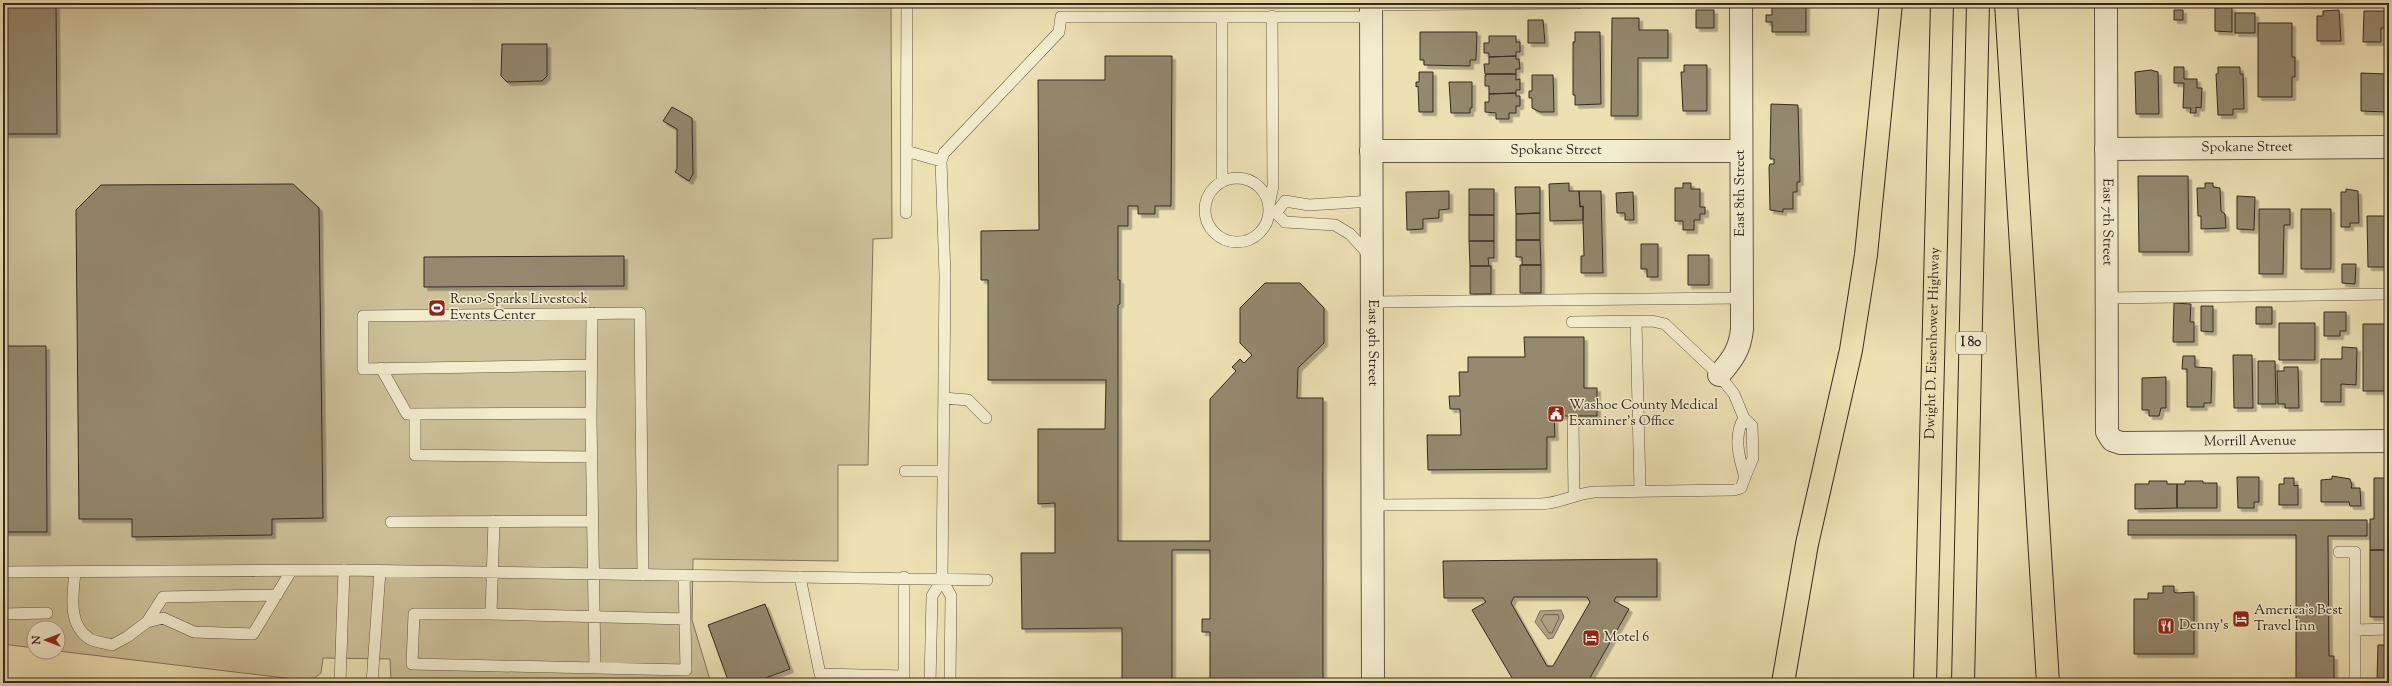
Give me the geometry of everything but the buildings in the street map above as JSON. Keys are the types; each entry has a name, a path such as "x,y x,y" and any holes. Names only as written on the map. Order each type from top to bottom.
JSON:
{"highway":[{"path":"1783,683 1807,544 1851,350 1865,262 1891,3"},
{"name":"Dwight D. Eisenhower Highway","path":"1925,681 1942,3"},
{"name":"I 80","path":"1963,683 1978,3"},
{"path":"2006,3 2048,683"}],"street":[{"name":"East 8th Street","path":"1719,375 1736,355 1740,344 1741,3"},
{"name":"East 7th Street","path":"2106,3 2106,420 2107,432 2112,440"},
{"name":"East 9th Street","path":"1371,8 1373,683"},
{"name":"Spokane Street","path":"2106,150 2389,147"},
{"name":"Spokane Street","path":"1371,151 1741,151"},
{"name":"Morrill Avenue","path":"2112,440 2121,443 2389,441"}],"lane":[{"path":"698,4 764,3"},
{"path":"906,213 907,3"},
{"path":"950,683 951,596 942,580 946,276 941,161 944,154 1060,32 1061,17 1272,16 1371,8 1578,3"},
{"path":"1272,16 1273,186 1271,210 1266,224 1260,233 1251,239 1235,242 1220,237 1212,230 1207,220 1206,209 1208,198 1214,189 1222,182 1242,178 1251,181 1262,191 1271,210 1285,222 1335,225 1350,234 1372,258"},
{"path":"1222,17 1222,182"},
{"path":"906,151 941,161"},
{"path":"1271,210 1285,201 1309,206 1372,202"},
{"path":"2105,298 2389,294"},
{"path":"1372,302 1741,298"},
{"path":"592,313 591,413 595,668"},
{"path":"591,365 364,369 363,316 640,313 643,575"},
{"path":"1636,321 1640,491"},
{"path":"1372,505 1541,504 1555,503 1574,495 1594,492 1734,490 1741,488 1745,477 1739,458 1738,427 1744,418 1734,394 1719,375 1665,324 1652,321 1572,322"},
{"path":"381,368 407,414 591,413"},
{"path":"944,398 968,400 986,418"},
{"path":"415,414 415,455 592,457"},
{"path":"1573,420 1574,495"},
{"path":"905,471 943,471"},
{"path":"490,614 494,521"},
{"path":"391,522 592,521"},
{"path":"2339,552 2355,552 2355,683"},
{"path":"3,572 344,570 593,575 904,577 942,580 988,580"},
{"path":"340,683 344,570"},
{"path":"147,622 163,618 194,632 253,634 292,571"},
{"path":"372,683 380,571"},
{"path":"75,572 72,599 75,622 90,639 112,645 127,637 147,622 163,597 277,595"},
{"path":"684,575 685,619 686,670 412,664 414,614 490,614 685,619"},
{"path":"800,577 820,674 904,676 904,577"},
{"path":"930,683 932,596 942,580"},
{"path":"3,614 47,613"},
{"path":"2355,630 2389,630"}],"shaded area":[{"name":"Reno-Sparks Livestock Events Center","path":"3,3 891,3 892,238 873,239 868,465 838,465 838,561 693,559 692,620 711,683 393,683 391,681 390,659 323,658 321,673 312,680 302,680 66,652 66,620 26,620 26,647 3,644"}],"water":[{"path":"1561,610 1564,617 1553,638 1548,639 1535,622 1540,611"}],"place":[{"name":"Reno-Sparks Livestock Events Center","path":"437,308"},
{"name":"Washoe County Medical Examiner’s Office","path":"1556,414"},
{"name":"America's Best Travel Inn","path":"2241,619"},
{"name":"Denny's","path":"2166,626"},
{"name":"Motel 6","path":"1591,638"}]}
